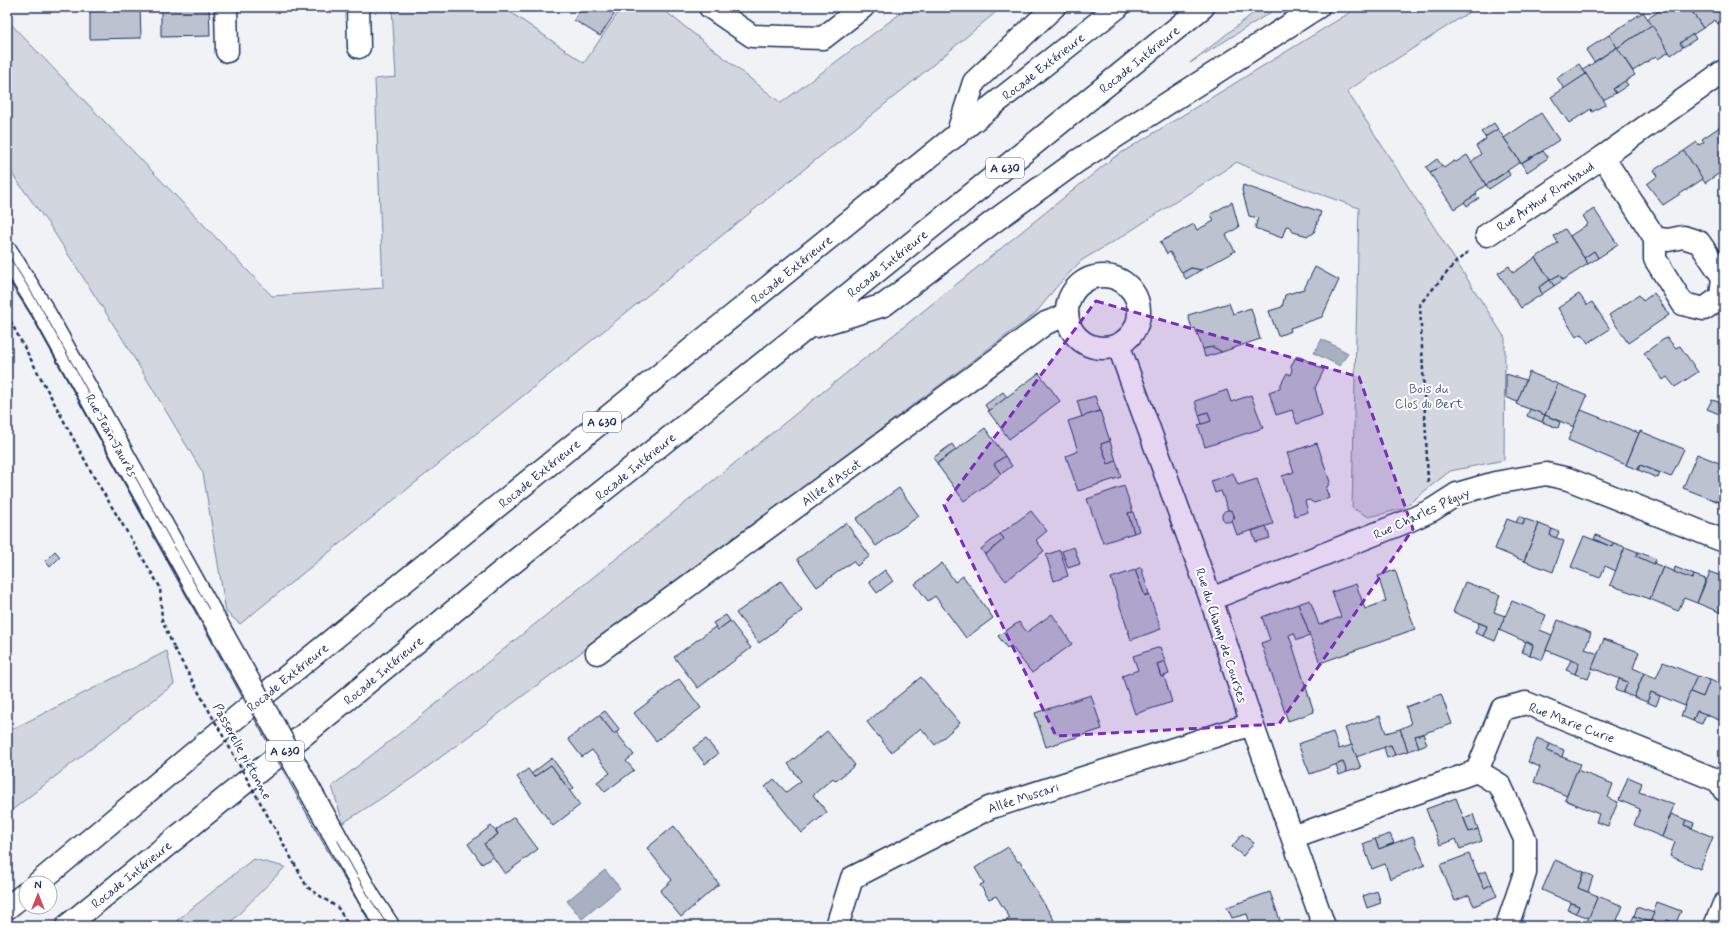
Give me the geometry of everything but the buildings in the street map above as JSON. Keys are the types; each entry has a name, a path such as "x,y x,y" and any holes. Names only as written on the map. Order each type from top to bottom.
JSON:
{"main road":[{"path":"226,7 227,51"},
{"path":"358,7 359,47"},
{"path":"710,7 752,36 823,38 863,7"},
{"path":"957,135 974,82 1054,7"},
{"name":"Rocade Extérieure","path":"48,875 254,703 957,135 1118,7"},
{"name":"Rocade Intérieure","path":"67,926 316,725 500,573 807,328 1203,7"},
{"path":"807,328 884,305 993,222 1076,162 1318,7"},
{"name":"Rue Arthur Rimbaud","path":"1487,236 1603,157 1724,71"},
{"name":"Rue Arthur Rimbaud","path":"1603,157 1655,238"},
{"name":"Rue Jean Jaurès","path":"7,253 43,311 369,897 388,926"},
{"path":"1105,276 1118,279 1128,286 1135,295 1139,307 1139,319 1135,330 1127,340 1117,346 1106,349 1094,348 1084,343 1072,331 1067,315 1068,302 1073,292 1082,283 1093,277 1105,276"},
{"name":"Allée d'Ascot","path":"597,653 1046,323 1067,315"},
{"name":"Rue du Champ de Courses","path":"1117,346 1122,355 1211,599 1252,724 1324,926"},
{"name":"Rue Charles Péguy","path":"1211,599 1408,521 1432,510 1457,494 1495,482 1546,474 1568,479 1724,541"},
{"name":"Rue Marie Curie","path":"1477,771 1502,709 1526,703 1719,781 1724,790"},
{"name":"Allée Muscari","path":"837,926 852,878 988,808 1252,724"},
{"path":"1293,836 1477,771 1500,785 1525,839 1525,873 1508,926"},
{"path":"7,908 18,899"},
{"path":"1715,926 1724,904"}],"path":[{"path":"1432,510 1428,488 1420,304 1456,262 1487,236"},
{"name":"Passerelle piétonne","path":"7,314 8,320 94,478 160,587 162,620 174,648 307,887 338,908 349,926"}],"highlighted area":[{"path":"1096,301 1359,377 1413,529 1279,724 1056,736 944,505"}],"green space":[{"path":"392,7 503,7 584,63 622,7 660,7 781,103 909,7 1002,7 916,79 240,624 226,612 203,473 124,341 50,226 7,167 7,20 272,296 383,288 375,79 396,77"},
{"path":"1261,7 1279,7 1190,63"},
{"name":"Bois du Clos du Bert","path":"1359,7 1477,7 1347,91 1505,338 1504,460 1450,471 1402,509 1369,517 1352,508 1359,208 1258,172 1237,162 1118,239 1082,260 1058,285 1035,314 414,777 343,823 332,786 395,737 1113,158"},
{"path":"167,651 174,684 7,814 7,732"},
{"path":"253,859 285,867 227,926 170,926"}],"water":[{"path":"1322,339 1348,353 1340,366 1314,353"},
{"path":"605,870 620,888 582,919 567,901"}],"tram line":[{"path":"7,253 43,311 369,897 388,926"},
{"path":"7,278 32,317 321,839 372,926"}]}
